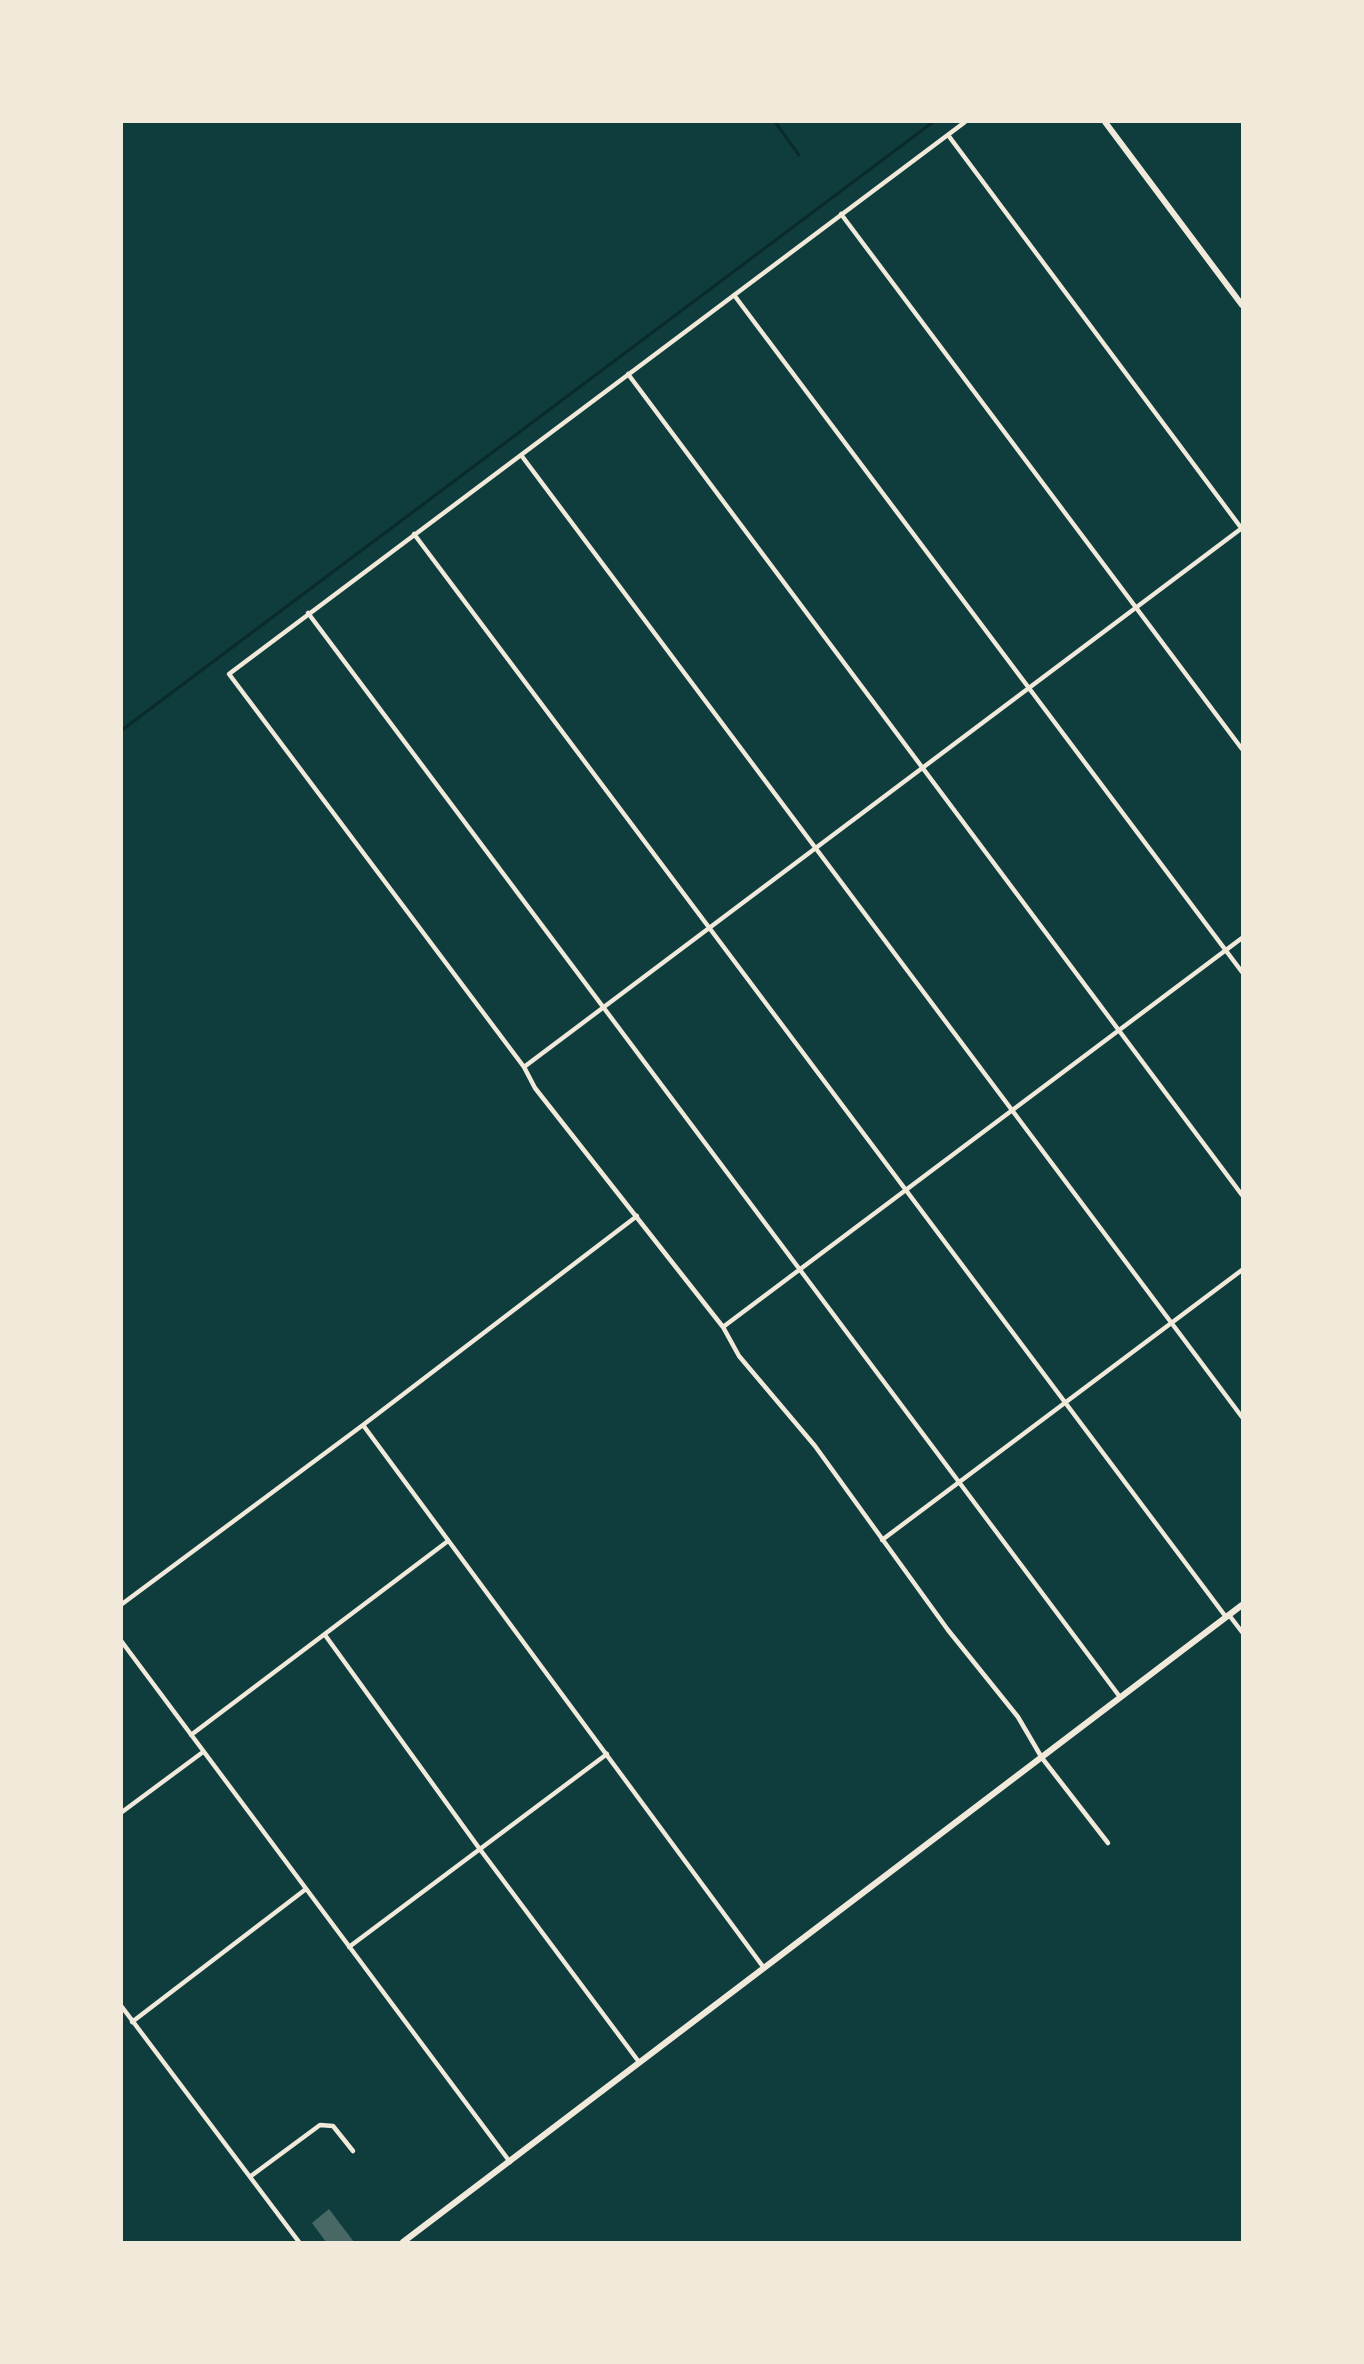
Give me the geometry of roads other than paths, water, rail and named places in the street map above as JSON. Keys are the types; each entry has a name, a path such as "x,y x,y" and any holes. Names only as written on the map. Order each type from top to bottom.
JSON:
{"street":[{"path":"965,122 229,674 524,1067 535,1088 723,1327 739,1356 810,1441 948,1630 1018,1717 1042,1758 1108,1843"},
{"path":"1105,122 1242,306"},
{"path":"524,1067 1242,528 948,135"},
{"path":"841,214 1242,749"},
{"path":"734,295 1242,972"},
{"path":"628,374 1242,1195"},
{"path":"521,455 1242,1417"},
{"path":"414,534 1227,1616 1242,1632"},
{"path":"308,613 1120,1697"},
{"path":"723,1327 1242,938"},
{"path":"122,1604 363,1425 637,1216"},
{"path":"882,1540 1242,1270"},
{"path":"363,1425 764,1968"},
{"path":"191,1735 448,1541"},
{"path":"403,2242 1242,1605"},
{"path":"325,1635 479,1848 639,2062"},
{"path":"122,1642 510,2162"},
{"path":"122,1812 203,1752"},
{"path":"349,1947 607,1754"},
{"path":"132,2022 306,1889"},
{"path":"122,2007 299,2242"},
{"path":"251,2176 320,2125 333,2126 353,2151"}],"waterway":[{"path":"775,122 799,155"},
{"path":"122,730 933,122"}]}
